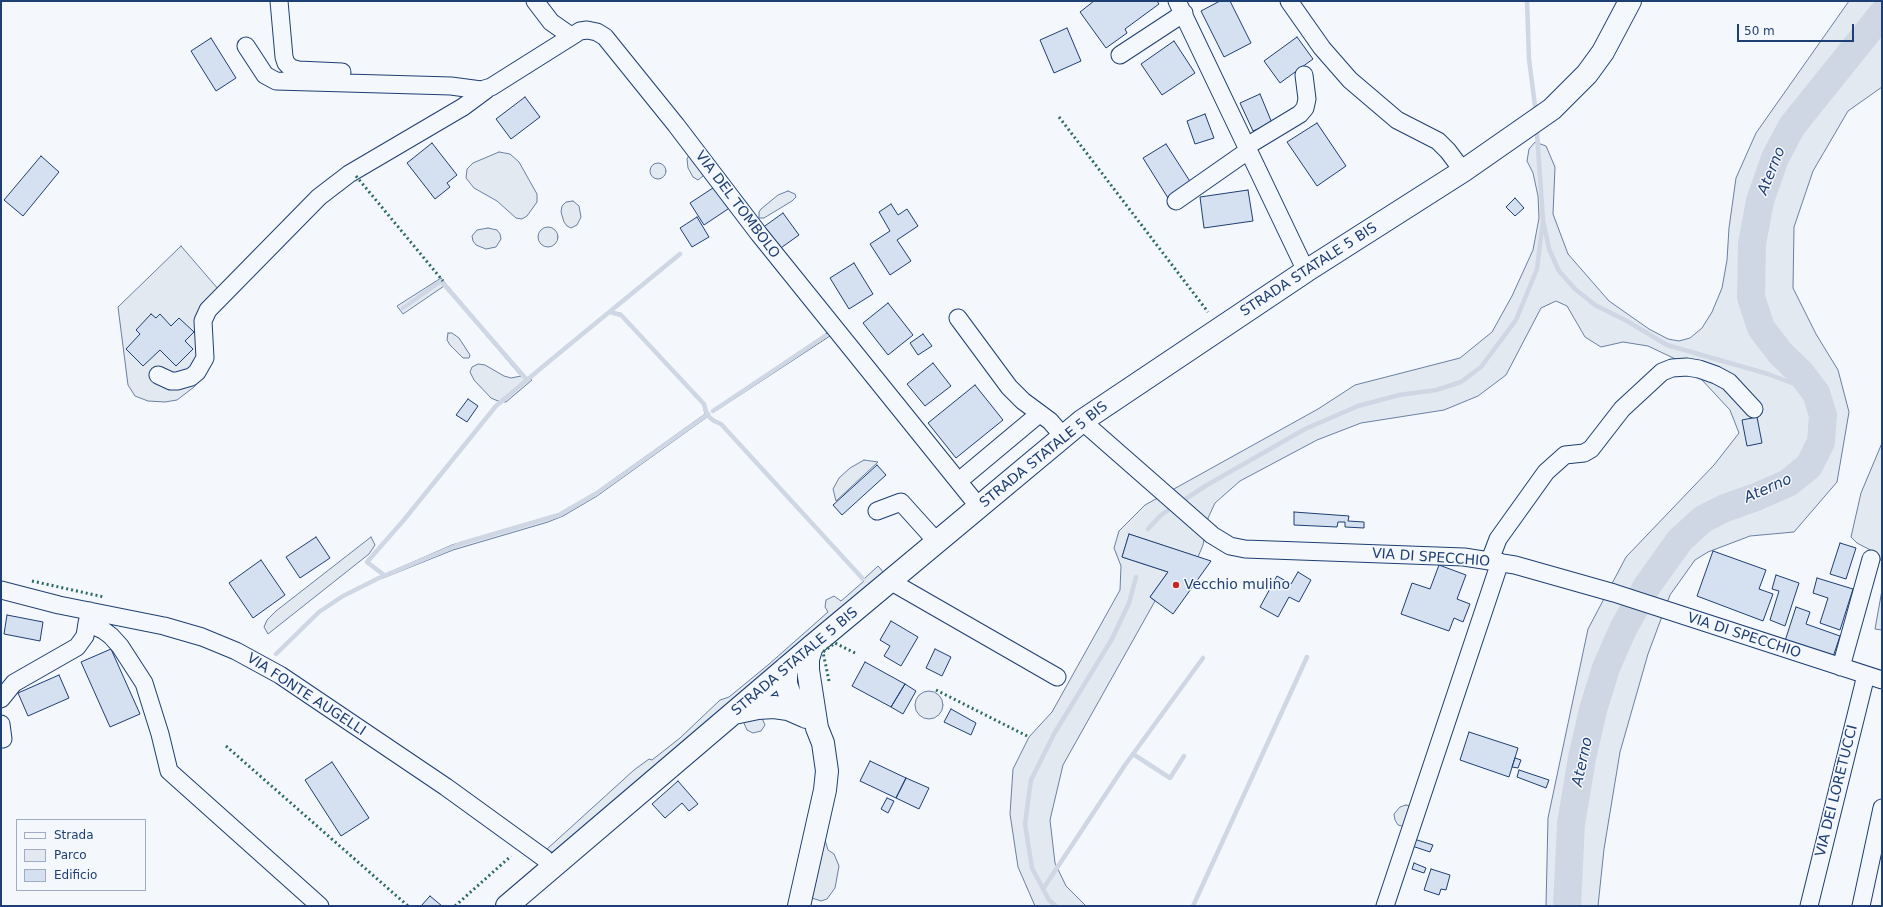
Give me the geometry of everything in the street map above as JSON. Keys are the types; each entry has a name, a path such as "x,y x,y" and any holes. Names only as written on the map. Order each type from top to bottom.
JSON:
{"main road":[{"name":"STRADA STATALE 5 BIS","path":"507,906 812,646 1082,421 1306,271 1463,171 1529,126 1570,93 1587,74 1603,52 1630,1"},
{"path":"811,714 808,663 812,646"},
{"path":"786,668 801,675 808,685 811,714 826,757 826,781 799,906"},
{"path":"733,714 758,708 774,707 811,714"}],"street":[{"path":"279,1 284,57 286,63 291,68 298,70 438,77 451,86"},
{"path":"535,1 551,22 571,36"},
{"path":"1289,1 1322,48 1350,80 1397,120 1438,141 1448,150 1463,171"},
{"path":"1120,55 1180,7 1306,271"},
{"name":"VIA DEL TOMBOLO","path":"158,375 171,381 177,381 191,377 197,372 205,358 203,321 208,310 319,197 349,174 463,106 571,36 587,30 596,32 612,44 764,240 979,507"},
{"path":"246,46 265,75 276,81 451,86 471,90 486,90"},
{"path":"1176,202 1248,148 1300,114 1305,108 1307,99 1304,75"},
{"path":"958,318 1009,387 1039,414 1050,421 1063,436"},
{"path":"1385,906 1495,561 1498,539 1546,472 1565,455 1584,453 1591,449 1633,397 1665,370 1681,367 1693,368 1716,374 1729,382 1754,409"},
{"path":"966,475 1039,414"},
{"name":"VIA DI SPECCHIO","path":"1082,421 1212,535 1230,546 1245,549 1457,557 1495,561 1614,593 1874,678"},
{"path":"877,511 901,502 937,542"},
{"path":"1841,667 1871,559"},
{"path":"890,581 1057,677"},
{"name":"VIA FONTE AUGELLI","path":"1,590 89,617 183,631 230,648 267,667 452,792 544,858 553,868"},
{"path":"1,699 14,683 77,647 85,636 89,617"},
{"path":"89,617 120,646 144,683 160,734 169,771 320,906"},
{"name":"VIA DEI LORETUCCI","path":"1808,906 1874,678"},
{"path":"1861,906 1882,808"}],"green space":[{"path":"1849,1 1882,1 1882,87 1848,111 1813,171 1794,227 1793,288 1816,334 1838,370 1849,412 1837,482 1794,532 1750,536 1708,552 1695,560 1670,595 1648,654 1620,752 1604,849 1598,906 1546,906 1548,818 1588,629 1626,557 1714,465 1739,433 1730,410 1688,365 1648,346 1623,342 1601,347 1585,337 1567,306 1556,301 1541,308 1506,375 1478,396 1444,410 1361,423 1317,440 1240,481 1215,503 1208,518 1203,545 1198,557 1129,534 1122,557 1168,572 1150,597 1155,601 1063,765 1050,820 1055,863 1066,886 1086,906 1035,906 1018,867 1010,814 1013,769 1029,737 1052,712 1120,590 1121,566 1114,548 1119,531 1145,505 1318,409 1355,385 1460,358 1492,332 1512,296 1533,250 1539,218 1538,196 1533,173 1527,161 1529,149 1535,142 1546,146 1555,167 1553,214 1568,254 1609,301 1649,329 1668,339 1679,341 1690,338 1702,328 1712,312 1722,288 1727,260 1729,228 1736,178 1756,133"},
{"path":"499,152 510,154 519,162 537,194 537,202 527,216 522,219 516,218 497,201 474,188 466,178 467,169 473,163"},
{"path":"690,153 713,168 698,180 693,177 688,168 687,159"},
{"path":"655,163 661,163 666,168 664,177 661,179 655,179 650,174 650,168"},
{"path":"788,191 795,194 796,197 792,201 764,218 759,218 759,212 761,209 778,195"},
{"path":"573,201 579,206 581,217 577,225 571,228 564,222 561,212 562,206 566,202"},
{"path":"548,227 555,230 558,237 555,244 548,247 541,244 538,237 541,230"},
{"path":"488,228 497,230 501,239 496,247 486,249 476,245 472,236 477,230"},
{"path":"181,246 219,290 208,318 205,375 194,387 177,400 165,402 148,401 135,396 128,385 118,307"},
{"path":"441,278 524,376 532,380 506,402 491,398 474,380 470,372 472,367 478,364 485,365 504,376 511,378 521,376 444,286 403,314 397,306"},
{"path":"620,313 705,404 707,413 711,418 721,423 864,579 878,566 885,574 555,854 547,849 634,770 649,759 652,760 680,738 720,700 729,697 828,612 825,607 826,600 834,596 841,601 864,581 720,424 707,417 597,496 563,516 548,522 453,550 383,578 381,576 452,545 561,513 589,497 705,414 703,405 622,317 616,315"},
{"path":"830,331 833,334 717,410 713,411"},
{"path":"448,333 452,333 459,338 470,355 469,358 463,358 450,345 447,340"},
{"path":"1882,443 1882,562 1876,553 1857,543 1851,537 1861,493"},
{"path":"864,460 878,462 836,501 833,489 839,478 850,468"},
{"path":"371,537 375,545 369,554 268,634 264,627 267,620 276,611"},
{"path":"1882,590 1882,630 1875,629"},
{"path":"929,691 939,695 943,705 939,715 929,719 919,715 915,705 919,695"},
{"path":"761,716 765,725 761,731 753,733 747,730 743,721"},
{"path":"1406,805 1410,806 1406,826 1398,825 1394,814 1400,807"},
{"path":"825,840 828,850 834,854 839,866 835,888 827,899 821,901 812,898"}],"building":[{"path":"1094,1 1157,1 1159,4 1125,29 1127,33 1106,48 1080,12"},
{"path":"1220,1 1230,1 1251,43 1224,57 1201,11"},
{"path":"1067,28 1081,61 1054,73 1040,40"},
{"path":"1297,37 1313,59 1280,83 1264,61"},
{"path":"211,38 236,78 216,91 191,51"},
{"path":"1174,41 1195,73 1162,95 1141,64"},
{"path":"1260,94 1272,123 1253,131 1240,103"},
{"path":"525,97 540,117 511,139 496,119"},
{"path":"1205,114 1214,138 1195,144 1187,121"},
{"path":"1317,123 1346,166 1317,186 1287,142"},
{"path":"432,143 457,175 447,183 450,187 435,199 407,163"},
{"path":"1166,144 1191,183 1168,198 1143,158"},
{"path":"41,156 59,172 23,216 4,200"},
{"path":"716,186 731,207 704,225 690,203"},
{"path":"1248,190 1253,221 1204,228 1200,197"},
{"path":"1515,198 1524,208 1515,216 1506,207"},
{"path":"891,204 898,215 907,209 918,226 897,240 911,261 890,275 870,244 890,231 879,212"},
{"path":"783,213 799,235 778,250 762,228"},
{"path":"697,217 709,237 692,247 680,228"},
{"path":"854,263 873,294 849,309 830,278"},
{"path":"888,303 913,335 888,355 863,323"},
{"path":"151,314 156,318 160,314 171,326 179,318 194,332 185,341 193,349 176,366 160,350 143,366 126,349 140,334 136,330"},
{"path":"923,334 932,346 918,355 910,343"},
{"path":"933,363 951,386 925,406 907,384"},
{"path":"975,385 1003,420 956,458 928,423"},
{"path":"468,399 478,406 467,422 456,415"},
{"path":"1757,417 1762,443 1747,446 1742,420"},
{"path":"877,465 886,475 842,515 833,505"},
{"path":"1294,512 1349,516 1348,521 1364,522 1364,528 1345,527 1345,522 1338,522 1337,527 1294,525"},
{"name":"Vecchio mulino","path":"1129,534 1211,561 1173,614 1150,597 1168,572 1122,557"},
{"path":"316,537 330,558 300,578 286,557"},
{"path":"1840,543 1856,548 1846,579 1830,574"},
{"path":"1713,551 1766,570 1759,589 1773,594 1763,621 1697,596"},
{"path":"261,560 285,595 253,618 229,583"},
{"path":"1439,565 1466,575 1457,599 1470,604 1463,622 1454,618 1449,631 1401,614 1412,583 1430,589"},
{"path":"1298,572 1311,580 1299,602 1289,597 1278,617 1260,607 1277,576 1291,584"},
{"path":"1776,575 1799,583 1785,626 1770,620 1779,591 1772,589"},
{"path":"1817,578 1853,589 1840,630 1820,623 1828,598 1813,593"},
{"path":"1796,607 1810,612 1806,624 1840,636 1833,657 1785,641"},
{"path":"7,615 43,622 40,641 4,634"},
{"path":"891,621 918,637 901,666 884,656 890,646 880,640"},
{"path":"111,649 140,714 110,727 81,662"},
{"path":"935,649 951,657 942,676 926,668"},
{"path":"865,662 905,684 891,707 852,686"},
{"path":"59,675 69,698 28,716 18,693"},
{"path":"905,684 916,691 903,714 891,707"},
{"path":"951,709 976,723 971,735 944,722"},
{"path":"1469,732 1518,748 1509,777 1460,760"},
{"path":"1515,758 1521,760 1518,768 1512,767"},
{"path":"870,761 906,778 896,798 860,781"},
{"path":"332,762 369,818 341,836 305,780"},
{"path":"1519,770 1549,780 1546,788 1517,777"},
{"path":"906,778 929,788 919,809 896,798"},
{"path":"678,781 698,804 689,811 682,803 665,818 652,804"},
{"path":"887,798 894,801 888,813 881,809"},
{"path":"1414,839 1433,845 1430,852 1412,846"},
{"path":"1414,863 1426,868 1424,873 1412,869"},
{"path":"1431,869 1450,875 1446,890 1441,889 1439,895 1424,890"},
{"path":"430,896 442,906 421,906"}],"waterway":[{"path":"1527,1 1529,59 1535,106"},
{"name":"Aterno","path":"1567,906 1571,824 1582,758 1593,710 1606,668 1623,629 1647,586 1680,540 1703,519 1725,508 1756,497 1788,483 1809,466 1821,442 1823,415 1816,393 1800,372 1781,354 1761,328 1751,297 1752,244 1760,201 1775,158 1792,126 1882,14"},
{"path":"1184,500 1207,485 1305,429 1358,406 1399,395 1436,390 1461,382 1481,367 1516,320 1537,269 1543,220 1537,133"},
{"path":"1544,224 1549,249 1559,271 1575,289 1595,305 1627,321 1667,345 1768,374 1797,385 1811,394 1820,405"},
{"path":"384,575 367,562 403,521 496,406 680,254"},
{"path":"403,308 441,281 527,380"},
{"path":"610,312 621,315 704,404 707,415 714,421 721,424 863,579"},
{"path":"713,411 825,336"},
{"path":"276,654 319,612 343,596 379,578 460,544 559,515 597,493 708,414"},
{"path":"1148,529 1161,515 1170,509"},
{"path":"1056,906 1049,900 1032,868 1025,824 1031,780 1054,734 1112,639 1129,603 1136,577"},
{"path":"1193,906 1307,657"},
{"path":"1043,889 1125,765 1203,658"},
{"path":"1133,754 1170,778 1184,756"}],"hedge":[{"path":"1059,117 1208,312"},
{"path":"356,176 443,281"},
{"path":"32,581 104,597"},
{"path":"829,681 823,652 835,643 857,654"},
{"path":"936,690 1029,737"},
{"path":"226,746 408,906"},
{"path":"455,906 511,856"}],"place":[{"name":"Vecchio mulino","path":"1176,585"}]}
